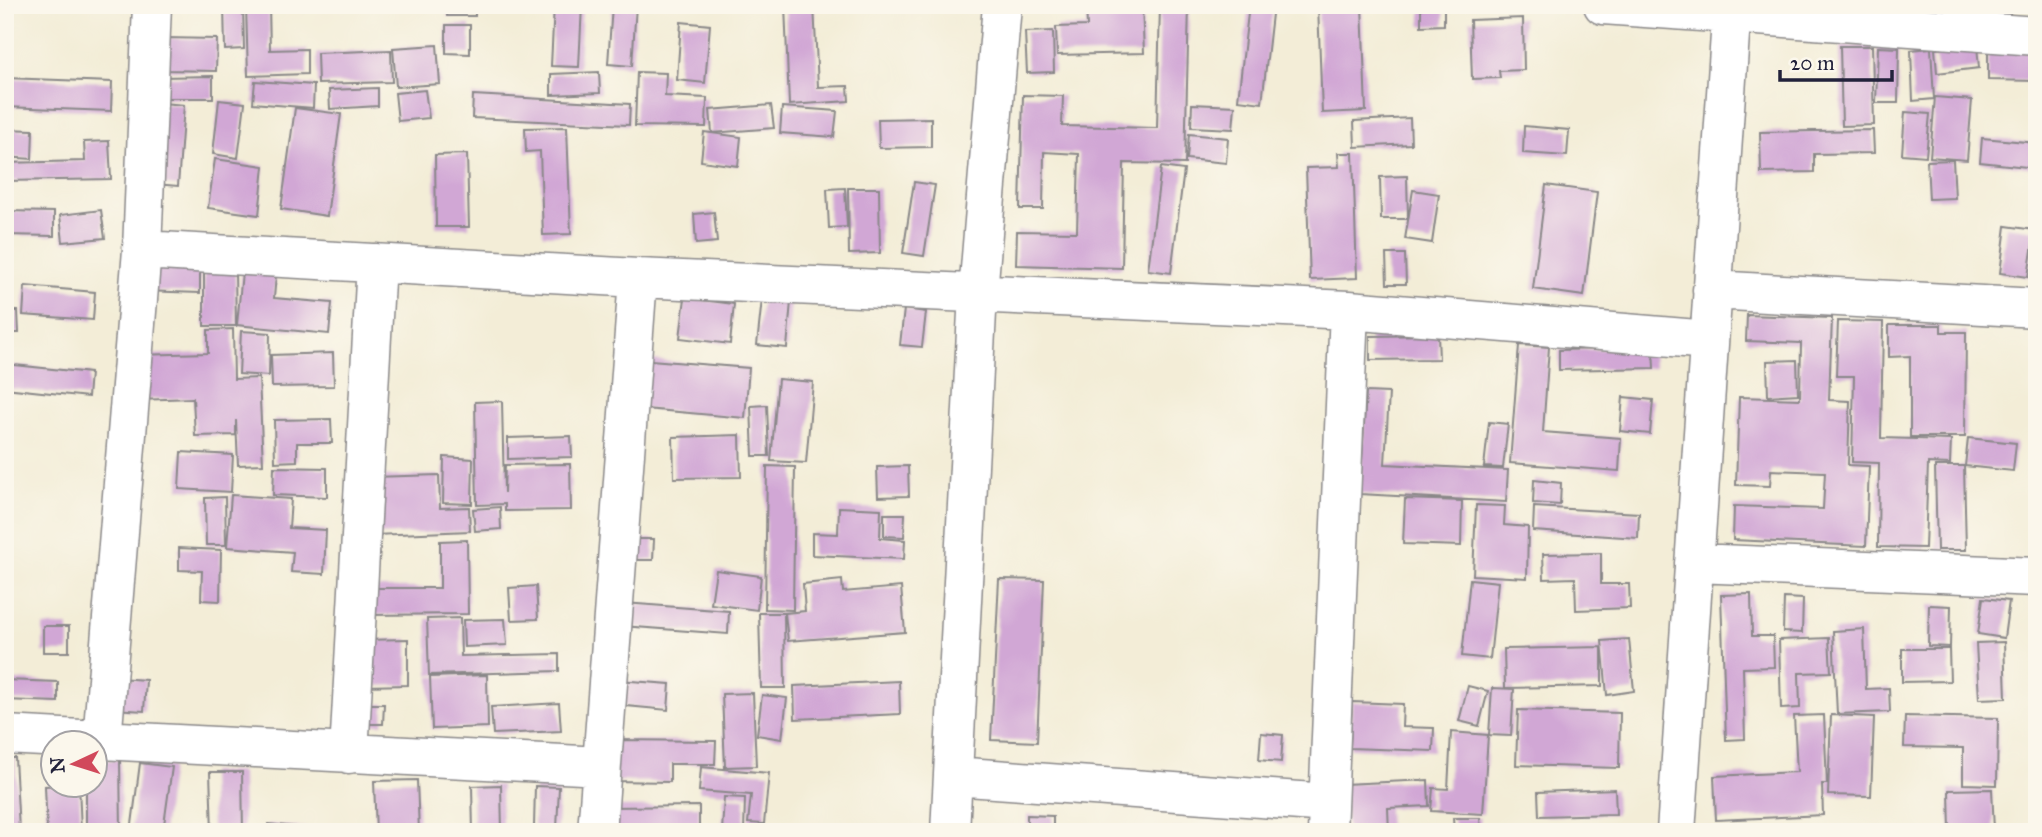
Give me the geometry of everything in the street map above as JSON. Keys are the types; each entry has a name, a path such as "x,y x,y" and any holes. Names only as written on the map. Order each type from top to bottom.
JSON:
{"street":[{"path":"104,728 142,250 152,5"},
{"path":"950,832 978,293 1002,5"},
{"path":"1603,5 1732,11 2037,36"},
{"path":"1676,832 1732,11"},
{"path":"142,250 638,278 1349,310 1709,340"},
{"path":"349,754 376,263"},
{"path":"597,832 638,278"},
{"path":"1712,290 2037,308"},
{"path":"953,776 1328,817 1349,310"},
{"path":"1694,563 2037,577"},
{"path":"5,735 38,737"},
{"path":"108,741 601,766"}],"building":[{"path":"224,5 243,5 244,49 225,50"},
{"path":"246,5 269,5 270,50 307,49 307,74 248,76"},
{"path":"447,5 475,5 475,16 447,16"},
{"path":"554,5 582,5 579,67 551,66"},
{"path":"612,5 636,5 632,66 608,64"},
{"path":"785,5 814,5 818,87 848,86 849,101 789,105"},
{"path":"1086,5 1142,5 1144,53 1057,55 1056,27 1087,26"},
{"path":"1160,5 1189,5 1185,164 1124,163 1122,268 1016,265 1017,231 1077,232 1079,154 1044,152 1043,209 1020,209 1023,95 1063,96 1062,126 1157,128"},
{"path":"1249,5 1273,5 1262,103 1238,100"},
{"path":"1318,5 1362,5 1366,111 1322,113"},
{"path":"1421,5 1444,5 1444,25 1421,26"},
{"path":"1523,18 1524,70 1499,71 1500,78 1472,79 1470,20"},
{"path":"681,22 710,25 705,83 677,80"},
{"path":"446,25 470,25 470,54 446,53"},
{"path":"1053,31 1054,72 1027,73 1025,32"},
{"path":"164,38 217,39 216,71 163,70"},
{"path":"437,45 440,84 396,87 393,48"},
{"path":"1840,46 1872,46 1874,125 1842,126"},
{"path":"1977,46 1979,68 1937,73 1935,49"},
{"path":"1878,47 1899,48 1898,103 1876,103"},
{"path":"1931,48 1934,99 1913,101 1911,50"},
{"path":"391,50 392,82 318,84 317,53"},
{"path":"1988,51 2037,51 2037,81 1988,80"},
{"path":"599,72 600,93 551,95 551,74"},
{"path":"637,72 666,73 665,96 707,98 706,127 635,126"},
{"path":"213,76 213,98 162,98 161,77"},
{"path":"5,78 112,82 111,111 5,107"},
{"path":"255,81 314,85 313,108 253,103"},
{"path":"378,88 378,106 330,109 329,90"},
{"path":"425,90 429,118 398,121 395,93"},
{"path":"473,95 630,104 629,125 472,118"},
{"path":"1935,97 1972,100 1967,160 1930,157"},
{"path":"219,100 245,103 238,158 213,154"},
{"path":"162,103 184,105 178,186 155,184"},
{"path":"1192,104 1235,106 1233,129 1191,127"},
{"path":"771,105 774,128 712,133 710,110"},
{"path":"782,107 837,111 834,137 780,133"},
{"path":"295,108 341,114 327,216 281,209"},
{"path":"1905,112 1930,114 1926,156 1902,154"},
{"path":"931,118 931,147 879,148 878,119"},
{"path":"1410,118 1411,144 1355,147 1354,121"},
{"path":"1524,126 1569,130 1567,156 1523,153"},
{"path":"567,127 571,234 543,235 540,151 526,152 525,128"},
{"path":"5,129 33,130 32,159 5,157"},
{"path":"1873,130 1874,153 1814,154 1814,172 1761,173 1760,132"},
{"path":"704,132 741,137 738,166 701,161"},
{"path":"1189,134 1228,138 1226,163 1187,159"},
{"path":"1982,138 2037,143 2036,168 1980,162"},
{"path":"109,141 111,179 5,181 5,163 85,161 84,142"},
{"path":"1338,153 1353,153 1357,278 1310,280 1306,168 1339,167"},
{"path":"467,154 469,227 436,227 435,155"},
{"path":"215,159 264,166 259,215 208,208"},
{"path":"1953,160 1955,198 1929,199 1927,161"},
{"path":"1161,167 1184,170 1171,273 1148,270"},
{"path":"1407,176 1408,219 1381,219 1380,177"},
{"path":"914,182 935,185 924,256 903,253"},
{"path":"1546,185 1597,192 1584,296 1533,289"},
{"path":"845,188 847,227 829,228 827,189"},
{"path":"848,188 879,188 880,253 849,254"},
{"path":"1413,190 1439,194 1432,243 1405,239"},
{"path":"101,210 105,238 63,242 60,215"},
{"path":"6,211 54,212 54,236 6,235"},
{"path":"714,212 717,242 696,244 694,214"},
{"path":"2006,226 2035,230 2028,277 2000,273"},
{"path":"1386,254 1405,254 1406,284 1387,284"},
{"path":"144,264 200,265 200,293 143,291"},
{"path":"204,271 235,271 236,326 204,326"},
{"path":"242,272 276,275 274,298 332,303 329,334 237,325"},
{"path":"25,286 95,292 93,320 23,315"},
{"path":"685,298 734,304 730,344 680,338"},
{"path":"762,299 791,301 787,348 757,345"},
{"path":"904,309 926,312 922,347 900,345"},
{"path":"5,311 18,311 19,333 5,333"},
{"path":"1747,315 1832,318 1829,400 1850,401 1848,465 1869,466 1866,546 1733,540 1734,506 1823,509 1825,472 1771,470 1770,486 1736,485 1739,397 1800,399 1801,343 1746,341"},
{"path":"1838,321 1883,322 1881,438 1951,440 1950,464 1928,463 1925,548 1878,547 1879,463 1852,462 1854,376 1836,376"},
{"path":"1889,325 1941,325 1941,332 1966,332 1965,437 1910,437 1910,356 1889,357"},
{"path":"233,329 234,379 259,378 263,464 238,465 236,420 236,435 195,436 193,398 138,400 137,355 208,353 208,330"},
{"path":"241,331 270,333 269,376 239,374"},
{"path":"1438,335 1439,359 1370,360 1370,336"},
{"path":"1519,345 1549,347 1543,432 1621,438 1619,471 1510,463"},
{"path":"1653,348 1654,368 1559,370 1559,350"},
{"path":"333,353 334,386 272,387 271,355"},
{"path":"638,359 749,368 745,418 634,408"},
{"path":"1797,360 1798,394 1768,396 1767,361"},
{"path":"5,364 90,373 88,397 5,388"},
{"path":"778,379 813,382 806,463 771,461"},
{"path":"1366,392 1389,393 1385,464 1508,470 1506,502 1360,494"},
{"path":"1623,397 1653,400 1650,434 1620,431"},
{"path":"502,401 504,493 505,465 570,464 571,510 505,511 505,504 477,505 475,402"},
{"path":"767,405 769,456 753,456 751,406"},
{"path":"331,419 332,443 297,443 297,461 275,462 274,420"},
{"path":"1489,422 1508,424 1503,468 1484,467"},
{"path":"740,435 741,477 674,478 673,437"},
{"path":"571,436 572,457 508,459 508,438"},
{"path":"1968,438 2016,443 2013,471 1965,466"},
{"path":"181,452 233,455 231,492 179,489"},
{"path":"444,457 473,459 472,504 443,503"},
{"path":"767,466 795,467 793,610 765,609"},
{"path":"908,466 909,496 878,497 877,467"},
{"path":"1935,466 1964,466 1966,550 1937,550"},
{"path":"274,467 327,468 327,497 273,495"},
{"path":"439,475 440,508 469,507 470,531 374,535 372,477"},
{"path":"1534,480 1561,483 1560,505 1533,503"},
{"path":"231,495 291,499 289,528 326,530 324,574 291,572 293,552 227,547"},
{"path":"225,497 226,545 206,545 205,498"},
{"path":"1405,499 1462,501 1461,546 1403,544"},
{"path":"1476,505 1505,506 1504,525 1528,527 1527,578 1473,575"},
{"path":"500,507 501,529 475,531 473,509"},
{"path":"839,507 881,509 880,538 905,540 904,559 812,555 812,533 838,534"},
{"path":"1534,507 1639,513 1638,538 1533,531"},
{"path":"884,514 905,514 904,537 884,536"},
{"path":"627,539 654,539 653,560 627,560"},
{"path":"467,540 468,614 367,615 367,588 440,588 440,541"},
{"path":"179,548 221,550 220,601 201,600 202,571 179,570"},
{"path":"1601,553 1601,584 1629,584 1630,608 1576,610 1575,578 1544,579 1543,554"},
{"path":"716,570 761,576 757,610 711,604"},
{"path":"999,579 1044,580 1037,742 991,740"},
{"path":"1470,579 1498,582 1490,659 1462,656"},
{"path":"842,580 843,592 901,587 905,632 788,641 785,613 805,611 803,584"},
{"path":"536,586 538,619 511,620 509,588"},
{"path":"1751,594 1752,636 1773,636 1774,667 1743,668 1745,739 1726,740 1721,595"},
{"path":"1784,598 1803,599 1802,633 1783,632"},
{"path":"1983,598 2009,601 2004,638 1978,634"},
{"path":"5,602 9,602 9,620 5,620"},
{"path":"624,603 729,611 728,634 622,626"},
{"path":"1929,605 1951,606 1950,647 1928,646"},
{"path":"759,613 784,613 785,688 761,688"},
{"path":"460,618 461,656 559,654 559,671 429,675 427,619"},
{"path":"505,619 507,645 464,647 463,620"},
{"path":"43,626 69,626 69,652 43,652"},
{"path":"1864,629 1866,689 1889,688 1890,712 1837,714 1833,631"},
{"path":"1829,638 1831,672 1799,673 1800,708 1781,709 1779,640"},
{"path":"408,639 408,685 365,686 364,640"},
{"path":"1629,639 1634,691 1607,695 1602,641"},
{"path":"2004,642 2006,698 1979,699 1976,643"},
{"path":"1602,647 1602,686 1505,688 1504,649"},
{"path":"1902,649 1949,649 1950,681 1902,682"},
{"path":"487,675 488,727 432,729 430,677"},
{"path":"117,678 146,680 144,711 114,709"},
{"path":"5,680 58,682 58,702 5,700"},
{"path":"618,680 670,684 668,710 616,705"},
{"path":"899,681 900,714 795,719 794,686"},
{"path":"1468,686 1488,691 1479,726 1459,721"},
{"path":"1492,688 1514,689 1511,736 1489,735"},
{"path":"753,693 756,766 725,767 722,694"},
{"path":"762,695 787,698 782,739 757,735"},
{"path":"1352,702 1403,704 1402,727 1434,728 1433,751 1350,748"},
{"path":"559,703 561,731 493,734 491,707"},
{"path":"360,704 384,704 383,724 360,724"},
{"path":"1518,710 1620,713 1619,768 1516,765"},
{"path":"1824,715 1827,784 1822,784 1823,815 1716,820 1714,776 1797,772 1794,716"},
{"path":"1831,715 1874,717 1871,796 1828,795"},
{"path":"1905,716 1998,718 1997,785 1963,784 1963,748 1904,747"},
{"path":"1451,732 1488,735 1483,814 1431,811 1433,788 1448,789"},
{"path":"1261,733 1283,735 1281,762 1259,760"},
{"path":"613,740 716,741 715,764 670,764 670,782 613,781"},
{"path":"5,758 15,758 19,830 5,831"},
{"path":"108,760 120,760 121,832 86,832 86,798 108,798"},
{"path":"140,763 172,767 163,832 131,832"},
{"path":"701,767 769,773 764,824 748,823 751,795 699,791"},
{"path":"210,772 242,772 243,832 212,832"},
{"path":"417,780 419,832 376,832 374,781"},
{"path":"1428,780 1429,806 1388,808 1389,832 1347,832 1344,784"},
{"path":"501,785 502,832 473,832 472,786"},
{"path":"535,786 559,787 557,828 534,827"},
{"path":"1615,789 1616,814 1539,816 1538,792"},
{"path":"1992,789 1994,830 1950,831 1949,790"},
{"path":"724,797 745,798 744,832 722,832"},
{"path":"46,798 80,798 81,832 47,832"},
{"path":"699,806 699,832 610,832 609,807"},
{"path":"1027,815 1053,816 1053,832 1027,832"},
{"path":"1453,818 1480,818 1481,832 1454,832"},
{"path":"268,824 316,829 315,832 267,832"},
{"path":"1206,828 1206,832 1172,832 1172,829"}]}
